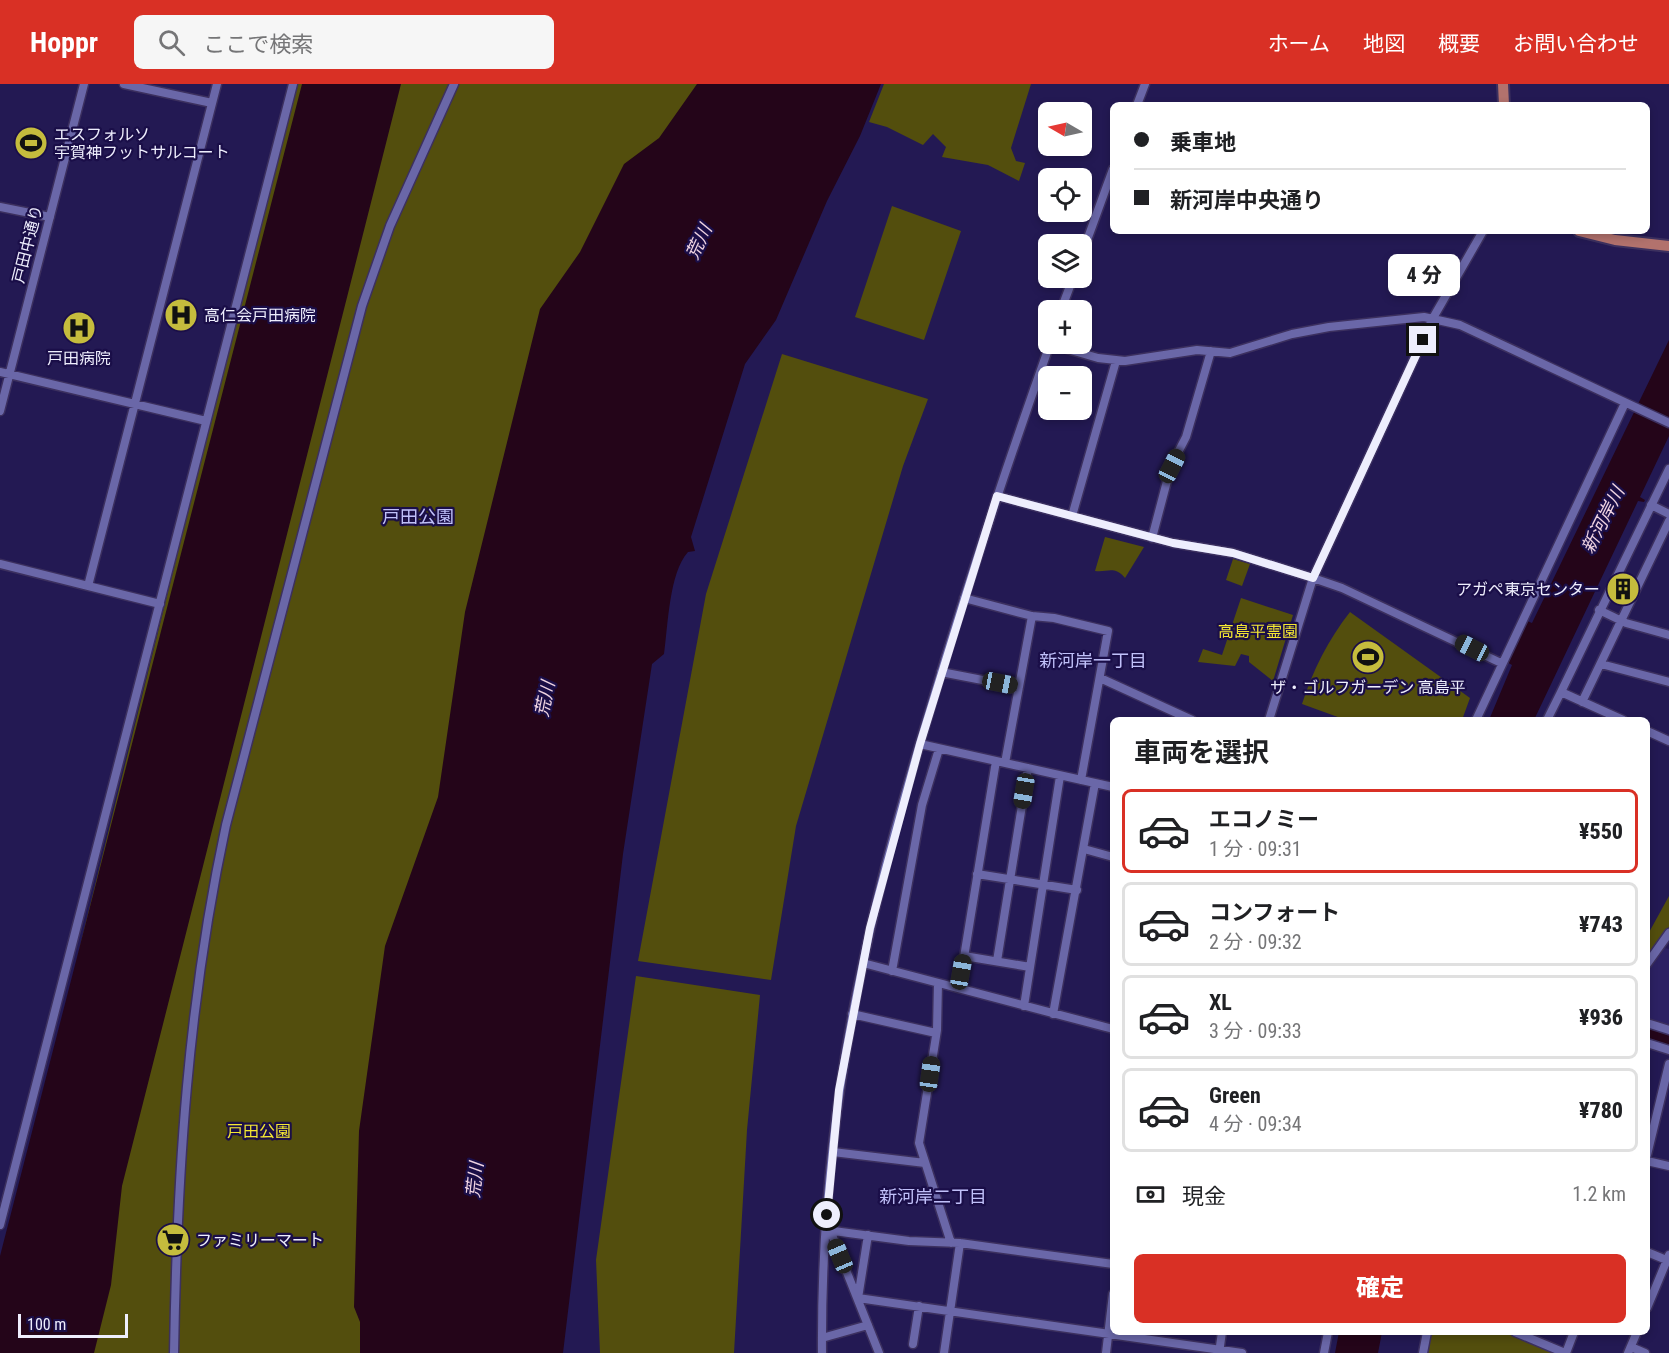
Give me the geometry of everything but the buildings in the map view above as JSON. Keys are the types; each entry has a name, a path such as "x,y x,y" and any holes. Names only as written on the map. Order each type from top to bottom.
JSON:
{"main road":[{"path":"1503,84 1504,102"},
{"path":"1591,234 1615,240 1669,246"}],"street":[{"name":"戸田中通り","path":"0,411 84,84"},
{"path":"124,84 212,103"},
{"path":"88,586 217,84"},
{"path":"0,1225 293,84"},
{"path":"174,1353 175,1268 189,1044 211,897 226,825 362,306 390,226 454,84"},
{"path":"1138,102 1145,84"},
{"path":"1089,234 1110,177"},
{"path":"0,207 50,218"},
{"path":"1270,717 1313,578 1433,318 1481,234"},
{"path":"1089,354 1116,361 1189,350 1230,353 1292,334 1332,327 1433,318 1460,325 1669,423"},
{"path":"1152,538 1172,466 1186,437 1210,351"},
{"path":"822,1353 826,1230 839,1090 863,963 879,893 941,672 997,496 1047,354"},
{"path":"1072,516 1116,361"},
{"path":"0,372 206,421"},
{"path":"1477,717 1626,403"},
{"path":"1548,717 1669,469"},
{"path":"997,496 1152,538 1233,553 1313,578 1342,588 1501,663"},
{"path":"1651,505 1669,514"},
{"path":"1582,702 1669,521"},
{"path":"0,564 160,603"},
{"path":"964,598 1032,616 1054,618 1108,631 1081,780"},
{"path":"1599,610 1621,621 1669,635"},
{"path":"958,988 978,874 1001,762 1020,687 1032,616"},
{"path":"1601,664 1669,682"},
{"path":"941,672 1020,687"},
{"path":"1100,678 1185,717"},
{"path":"1561,692 1616,717"},
{"path":"1650,732 1669,741"},
{"path":"920,744 1110,786"},
{"path":"892,971 922,805 939,749"},
{"path":"997,961 1028,768"},
{"path":"1024,1006 1060,776"},
{"path":"1053,1014 1095,783"},
{"path":"1084,849 1110,856"},
{"path":"978,874 1077,890"},
{"path":"1650,960 1669,933"},
{"path":"964,956 1030,967"},
{"path":"863,963 1110,1028"},
{"path":"938,983 936,1033 919,1141 955,1243 944,1353"},
{"path":"852,1014 936,1033"},
{"path":"1650,1024 1669,1030"},
{"path":"1650,1044 1669,1050"},
{"path":"1650,1143 1669,1064"},
{"path":"833,1152 925,1163"},
{"path":"1650,1162 1669,1166"},
{"path":"826,1230 955,1243 1110,1264"},
{"path":"826,1230 832,1235 879,1353"},
{"path":"858,1298 868,1235"},
{"path":"1650,1253 1668,1259 1650,1301"},
{"path":"858,1298 1109,1333"},
{"path":"913,1344 919,1306"},
{"path":"1106,1353 1110,1323"},
{"path":"822,1338 868,1325"},
{"path":"1121,1335 1242,1353"},
{"path":"1219,1351 1222,1335"},
{"path":"1324,1353 1327,1335"},
{"path":"1423,1353 1426,1335"},
{"path":"1522,1335 1566,1353 1573,1335"},
{"path":"1636,1335 1630,1350 1645,1353"}],"shaded area":[{"path":"1665,948 1669,949 1669,1027 1650,1021 1650,969"}],"green space":[{"name":"戸田公園","path":"294,84 773,84 449,1353 0,1353 0,1282 85,926"},
{"path":"884,84 1031,84 1011,148 1016,161 1025,163 1019,181 988,165 942,157 946,147 933,134 923,145 887,127 869,122"},
{"path":"892,206 961,231 924,340 855,317"},
{"path":"782,354 928,399 903,466 796,826 771,980 638,961 706,594"},
{"path":"1105,537 1144,547 1125,578 1114,571 1095,571"},
{"path":"1233,559 1250,564 1242,586 1226,580"},
{"name":"高島平霊園","path":"1241,598 1293,615 1273,681 1249,662 1249,656 1241,654 1235,666 1198,662 1203,649 1222,655"},
{"name":"ザ・ゴルフガーデン 高島平","path":"1350,612 1470,698 1463,717 1338,717 1302,704 1311,679 1335,633"},
{"path":"1669,896 1669,927 1650,954 1650,931"},
{"path":"636,976 760,995 747,1130 734,1353 600,1353 596,1260"},
{"path":"1429,1335 1511,1335 1555,1353 1426,1353"}],"water":[{"path":"302,84 401,84 122,1186 111,1285 94,1353 0,1353 0,1256"},
{"name":"荒川","path":"697,84 881,84 860,136 827,201 776,320 745,364 691,537 695,551 688,552 682,561 673,586 664,654 652,664 623,854 563,1353 360,1353 360,1322 354,1307 359,1131 385,946 438,797 465,612 540,309 580,252 624,164 659,138"},
{"name":"新河岸川","path":"1669,340 1669,436 1640,497 1645,500 1644,502 1638,501 1535,717 1490,717 1512,665 1505,661 1525,620 1532,623"},
{"path":"1338,1335 1381,1335 1378,1353 1335,1353"}],"waterway":[{"path":"1650,1036 1669,1041"}],"place":[{"name":"エスフォルソ 宇賀神フットサルコート","path":"31,143"},
{"name":"高仁会戸田病院","path":"181,315"},
{"name":"戸田病院","path":"79,328"},
{"name":"アガペ東京センター","path":"1623,589"},
{"name":"ザ・ゴルフガーデン 高島平","path":"1368,657"},
{"name":"ファミリーマート","path":"173,1240"}],"district":[{"name":"戸田公園","path":"418,517"},
{"name":"新河岸一丁目","path":"1093,661"},
{"name":"新河岸二丁目","path":"933,1197"}],"route":[{"path":"827,1215 839,1090 870,928 920,744 997,496 1173,543 1233,553 1313,578 1423,340"}]}
